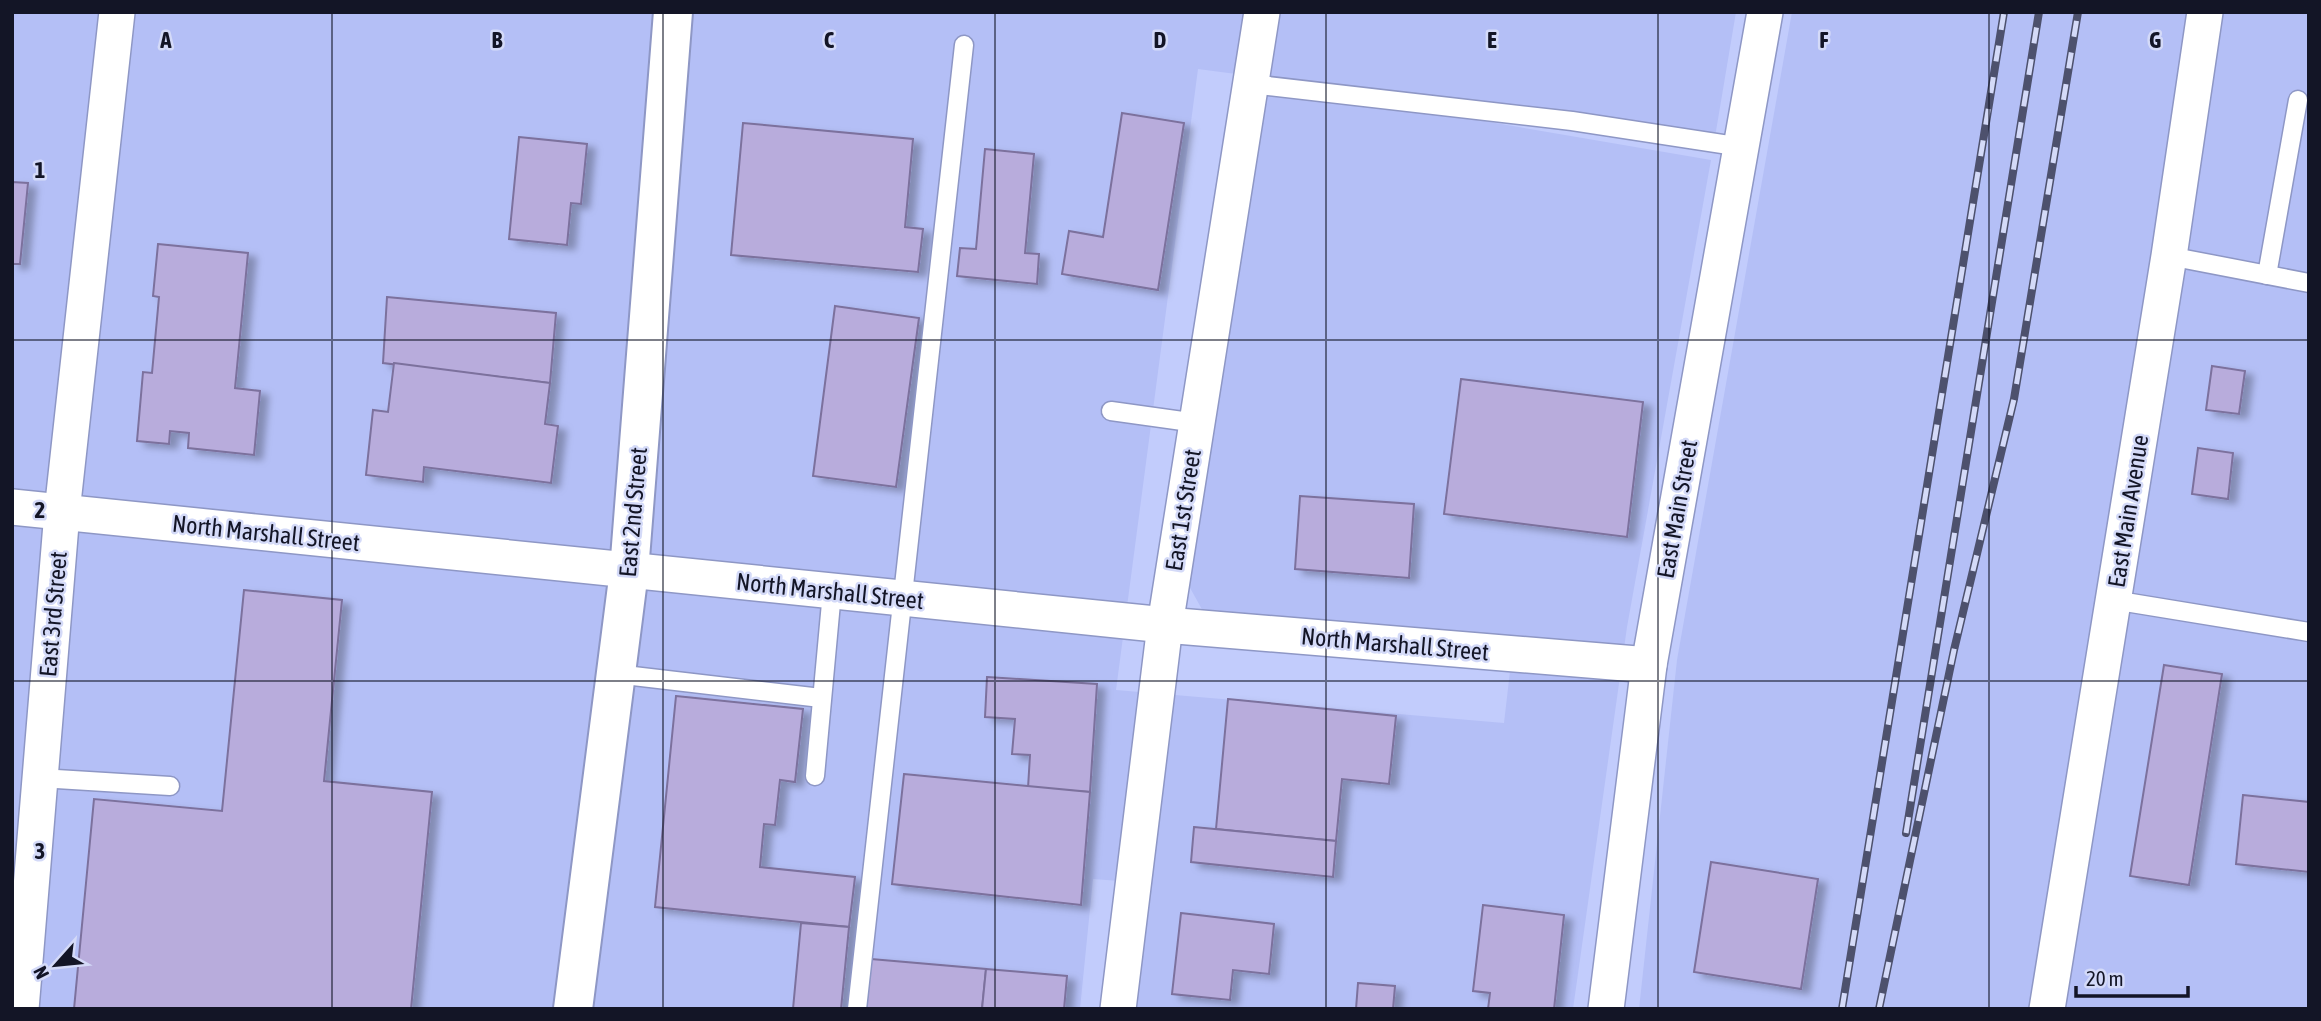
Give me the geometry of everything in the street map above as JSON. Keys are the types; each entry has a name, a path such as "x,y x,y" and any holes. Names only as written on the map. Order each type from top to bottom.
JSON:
{"main road":[{"name":"East 2nd Street","path":"573,1009 629,571 673,12"}],"street":[{"name":"East 3rd Street","path":"21,1009 62,512 117,12"},
{"name":"East 1st Street","path":"1118,1009 1165,625 1262,12"},
{"name":"East Main Street","path":"1606,1009 1649,665 1765,12"},
{"name":"East Main Avenue","path":"2047,1009 2169,256 2192,83 2206,12"},
{"name":"North Marshall Street","path":"12,507 1165,625 1649,665"}],"lane":[{"path":"857,1009 964,45"},
{"path":"1251,85 1572,121 1741,147"},
{"path":"2267,275 2298,100"},
{"path":"2169,256 2309,283"},
{"path":"1111,411 1197,423"},
{"path":"815,776 832,592"},
{"path":"2113,600 2309,632"},
{"path":"616,674 821,698"},
{"path":"40,778 170,786"}],"shaded area":[{"path":"12,12 1736,12 1715,137 1198,69 1116,690 1504,723 1512,654 1213,629 1175,561 1251,81 1711,160 1627,627 1573,1009 1118,1009 1133,882 1093,879 1080,1009 12,1009"},
{"path":"1792,12 2309,12 2309,1009 1639,1009 1677,660"}],"building":[{"path":"1122,113 1184,123 1158,290 1062,274 1069,231 1103,237"},
{"path":"743,123 913,139 905,227 923,229 918,272 731,255"},
{"path":"519,137 587,144 581,204 571,203 567,245 509,239"},
{"path":"985,149 1034,154 1025,253 1039,254 1037,284 957,276 960,248 976,249"},
{"path":"12,182 28,183 20,264 12,264"},
{"path":"158,244 248,253 235,388 260,391 254,455 188,448 189,433 170,431 169,444 137,441 143,372 152,373 159,297 153,296"},
{"path":"387,297 556,313 550,383 383,363"},
{"path":"835,306 919,318 896,487 813,476"},
{"path":"394,363 550,383 545,424 558,426 551,483 424,467 423,482 366,475 373,410 388,412"},
{"path":"2212,366 2245,371 2239,414 2206,410"},
{"path":"1461,379 1643,402 1627,537 1444,514"},
{"path":"2198,448 2233,453 2228,499 2192,494"},
{"path":"1300,496 1414,504 1409,578 1295,569"},
{"path":"244,590 342,600 324,781 432,792 411,1009 74,1009 94,799 222,811"},
{"path":"2164,665 2222,674 2189,885 2130,876"},
{"path":"987,677 1097,684 1090,792 1028,788 1030,755 1012,754 1015,719 985,717"},
{"path":"676,696 803,709 795,782 780,780 775,825 764,824 760,867 855,877 849,927 655,907"},
{"path":"1228,699 1396,716 1389,784 1342,779 1336,841 1216,829"},
{"path":"904,774 1090,792 1081,905 892,884"},
{"path":"2243,795 2309,802 2309,872 2236,864"},
{"path":"1194,827 1336,841 1333,877 1191,862"},
{"path":"1711,862 1818,879 1801,989 1694,972"},
{"path":"1483,905 1564,915 1554,1009 1488,1009 1490,993 1473,991"},
{"path":"1181,913 1274,924 1269,974 1233,970 1230,1000 1172,994"},
{"path":"801,923 849,927 841,1009 793,1009"},
{"path":"871,959 986,969 982,1009 866,1009"},
{"path":"986,969 1067,976 1064,1009 982,1009"},
{"path":"1358,983 1395,986 1393,1009 1356,1009"}],"railway":[{"path":"1842,1009 2004,12"},
{"path":"1906,833 2039,12"},
{"path":"1879,1009 1954,650 2014,399 2078,12"}]}
